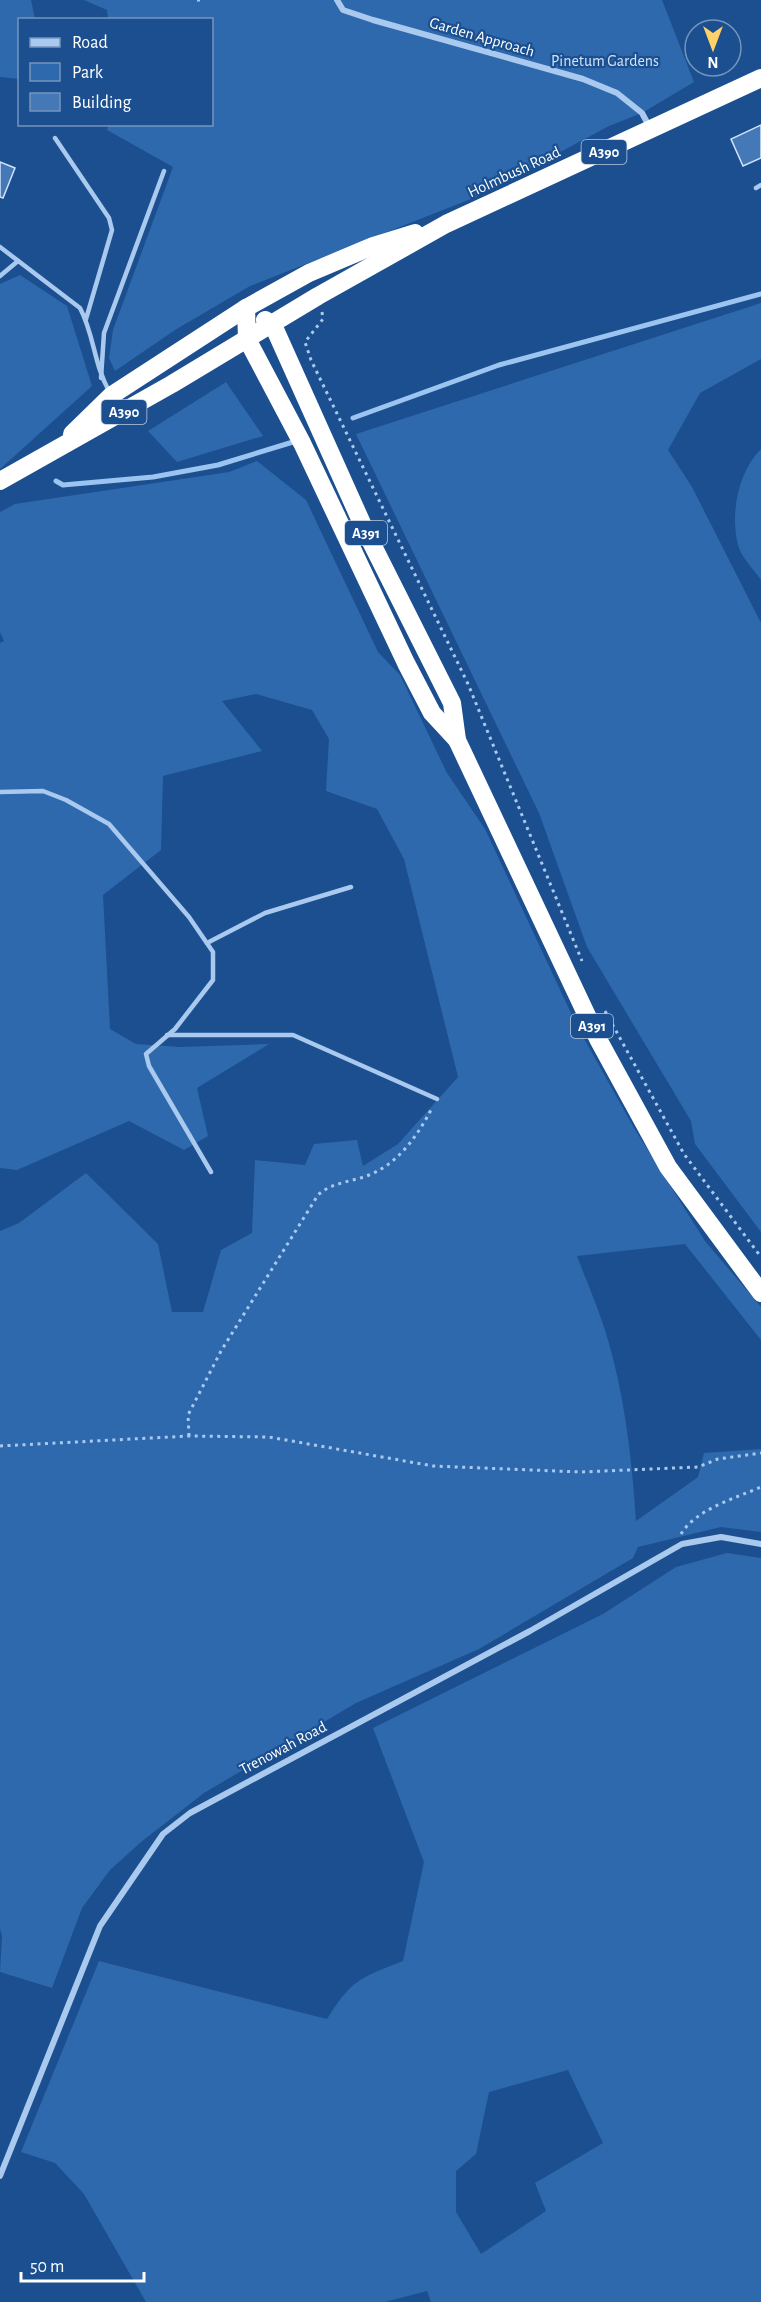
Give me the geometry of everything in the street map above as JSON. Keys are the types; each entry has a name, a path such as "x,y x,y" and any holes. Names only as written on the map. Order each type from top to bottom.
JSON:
{"highway":[{"name":"Holmbush Road","path":"446,224 761,78"},
{"name":"A390","path":"0,481 51,454 273,326 318,296 446,224"},
{"name":"A390","path":"51,454 111,395 246,308 309,273 362,250 446,224"},
{"path":"246,308 273,326"},
{"name":"A391","path":"246,308 248,339 302,443 406,663 432,713 456,740 593,1029 668,1167 761,1293"},
{"name":"A391","path":"273,326 365,531 452,703 456,740"}],"street":[{"name":"Garden Approach","path":"338,0 343,10 583,79 617,93 642,113 651,130"},
{"name":"Trenowah Road","path":"0,2176 100,1926 163,1834 190,1813 530,1631 682,1544 721,1538 761,1544"}],"lane":[{"path":"55,138 109,218 111,230 86,319"},
{"path":"102,378 104,333 164,171"},
{"path":"0,247 80,308 86,319 102,378 123,412"},
{"path":"0,276 18,261"},
{"path":"0,792 43,791 66,800 109,824 189,917 213,952 213,980 167,1035 146,1054 149,1066 211,1172"},
{"path":"207,943 265,913 351,887"},
{"path":"167,1035 293,1035 437,1099"}],"path":[{"path":"197,0 204,0"},
{"path":"318,296 323,319 304,342 311,360 468,684 586,971"},
{"path":"600,1001 684,1154 761,1257"},
{"path":"189,1436 188,1415 221,1351 318,1195 325,1189 369,1175 398,1155 416,1138 437,1099"},
{"path":"0,1446 189,1436 269,1437 433,1466 581,1473 698,1467 718,1459 761,1453"},
{"path":"669,1551 686,1525 716,1507 761,1487"}],"green space":[{"path":"0,0 31,0 35,18 18,18 18,79 0,77"},
{"name":"Pinetum Gardens","path":"84,0 662,0 683,54 683,78 692,78 694,82 642,113 609,126 476,197 250,286 175,330 115,371 109,358 113,330 173,167 107,130 108,126 213,126 213,18 108,18 107,10"},
{"path":"20,275 67,306 92,386 0,469 0,284"},
{"path":"761,303 761,359 700,393 668,450 692,487 761,623 761,1232 695,1144 691,1121 587,947 539,813 356,434"},
{"path":"226,382 263,436 177,462 148,431"},
{"path":"761,449 761,580 740,550 735,520 742,481 753,458"},
{"path":"257,461 306,500 378,652 400,675 447,773 485,829 577,1026 634,1128 705,1241 761,1307 761,1340 685,1244 577,1256 612,1353 629,1449 636,1521 698,1477 704,1453 761,1449 761,1532 721,1527 638,1547 633,1558 479,1649 356,1703 204,1793 141,1842 110,1870 82,1908 52,1988 0,1972 2,1936 0,1929 0,1231 19,1223 86,1173 158,1244 172,1312 203,1312 221,1250 252,1233 255,1160 305,1165 314,1144 357,1140 363,1166 398,1144 458,1077 404,859 377,809 326,791 329,739 312,710 256,694 222,701 262,751 163,776 161,850 103,895 110,1029 136,1044 180,1047 269,1044 197,1088 208,1136 184,1150 129,1121 17,1170 0,1168 0,643 4,641 0,632 0,512 15,504 229,472"},
{"path":"727,1553 761,1558 761,2302 431,2302 427,2291 385,2302 146,2302 84,2194 55,2163 21,2152 99,1961 327,2019 343,1995 358,1981 403,1961 424,1862 373,1728 603,1614 676,1567","holes":["568,2070 603,2143 535,2183 546,2211 481,2254 456,2212 456,2171 476,2154 489,2092"]}],"building":[{"path":"761,125 761,158 743,166 731,139"},
{"path":"0,162 15,168 3,198 0,197"}],"waterway":[{"path":"353,418 499,365 761,294"},
{"path":"56,481 63,485 153,477 218,465 293,442"}]}
